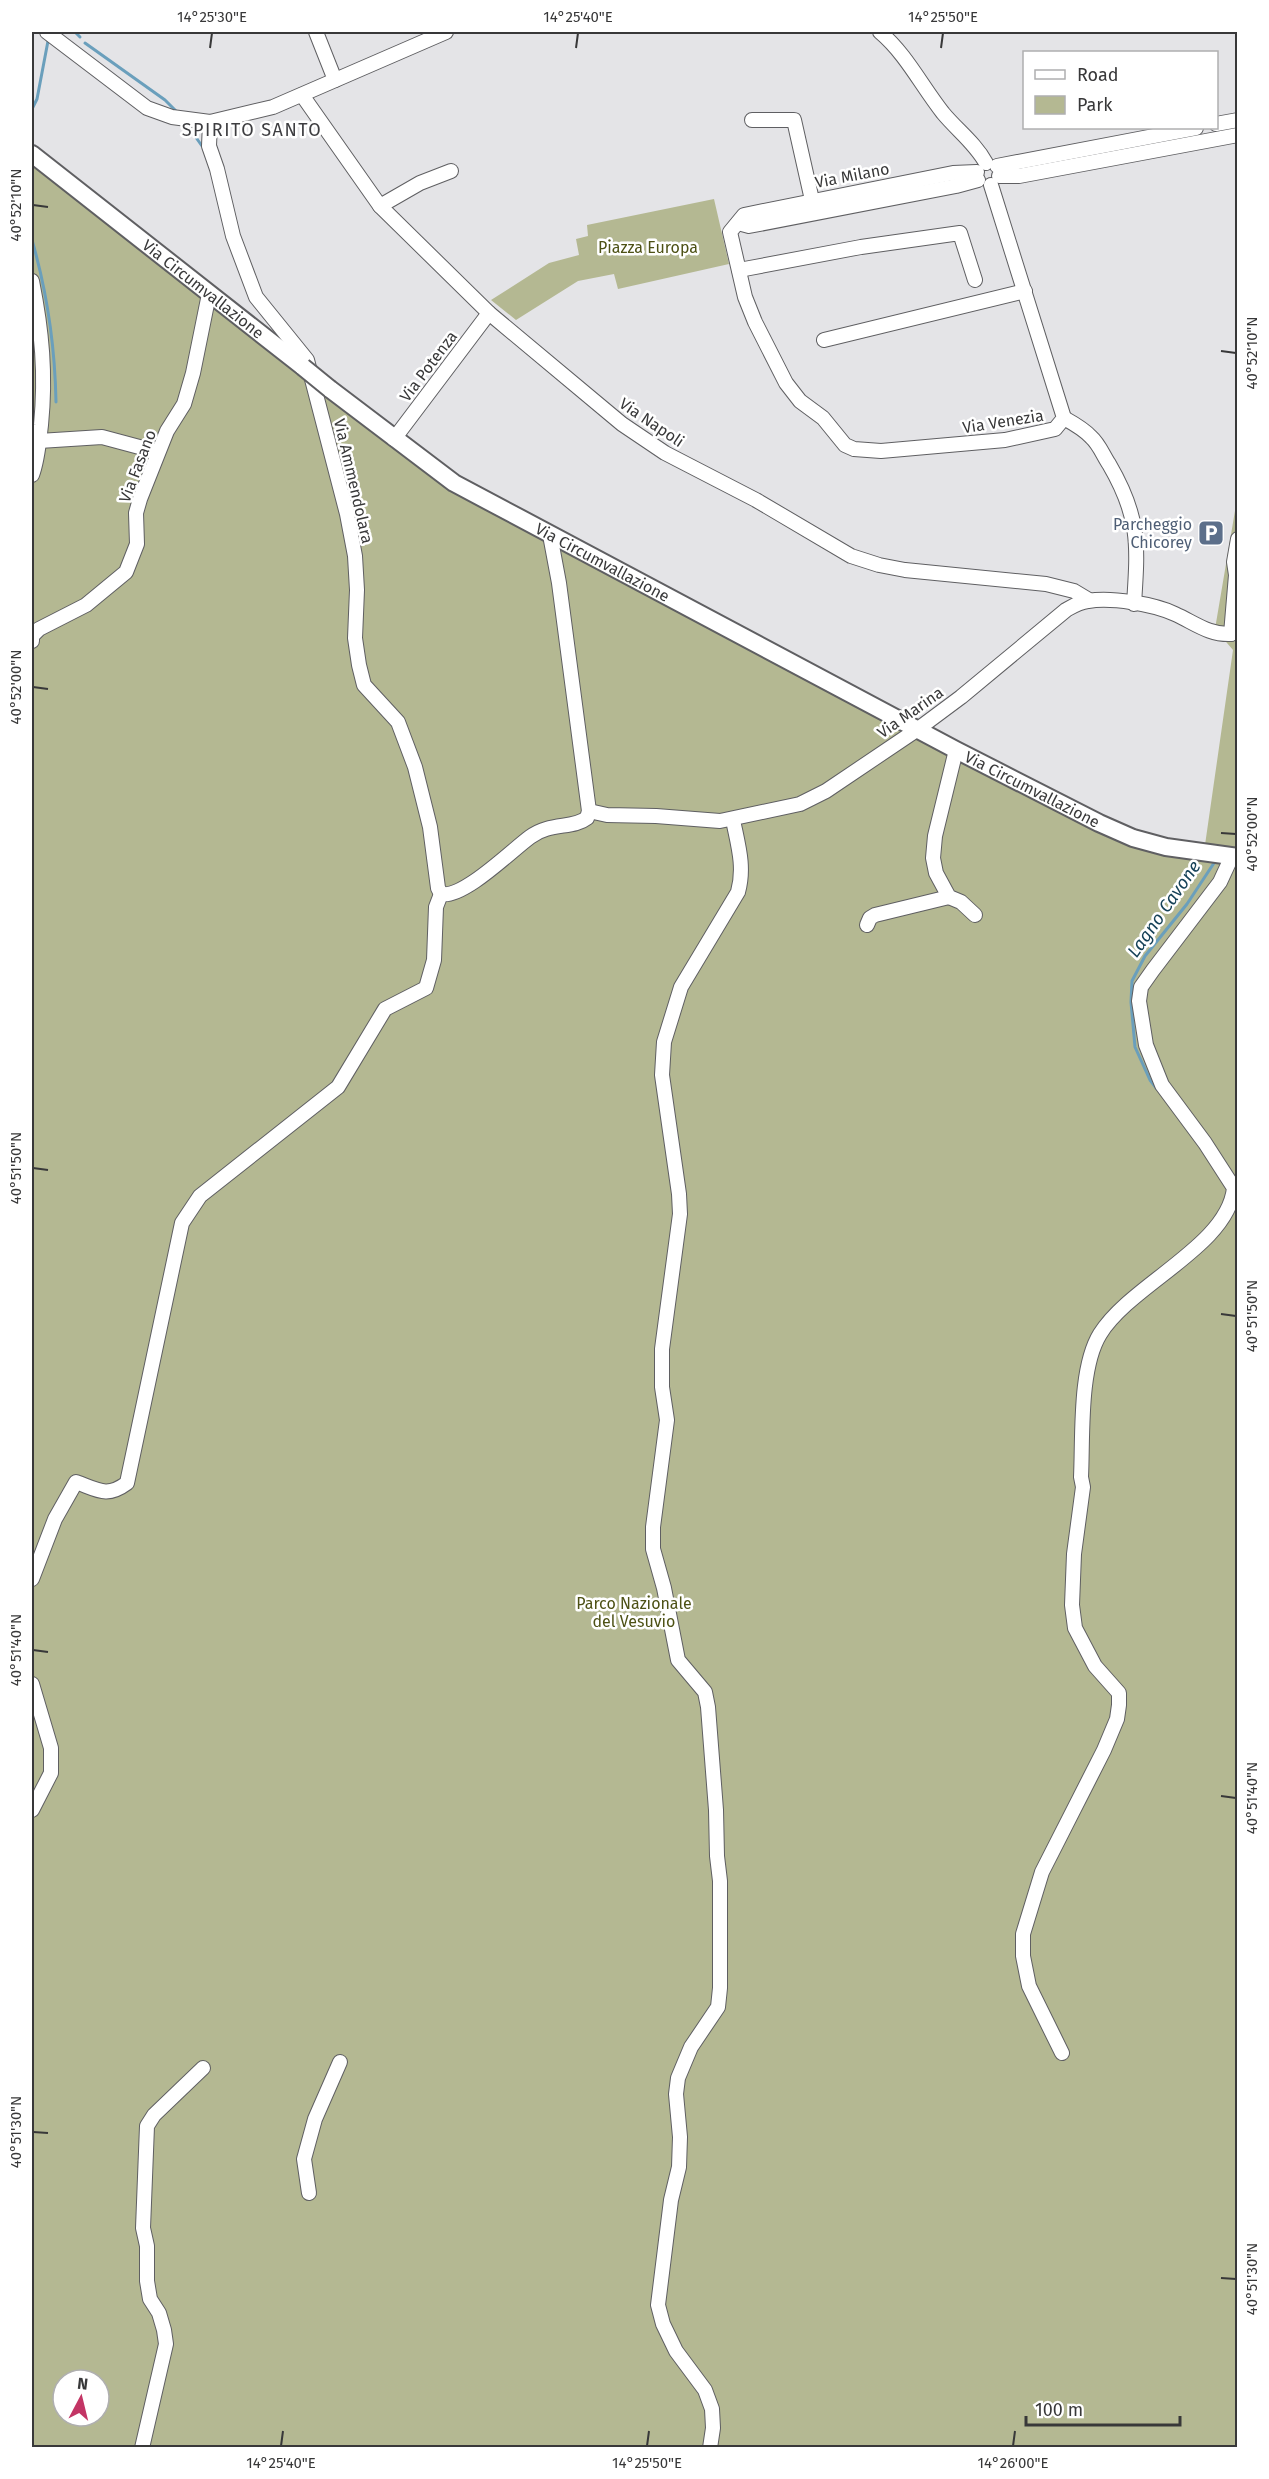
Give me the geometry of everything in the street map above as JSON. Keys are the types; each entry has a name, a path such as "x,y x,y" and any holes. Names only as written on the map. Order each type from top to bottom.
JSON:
{"main road":[{"name":"Via Circumvallazione","path":"32,154 208,294 454,483 956,750 1099,823 1133,838 1166,847 1230,856"}],"street":[{"path":"47,32 147,108 172,117 210,122 273,107 446,32"},
{"path":"316,32 335,80"},
{"name":"Via Venezia","path":"739,270 755,322 786,382 800,401 822,418 845,445 854,449 881,451 1015,439 1055,429 1064,418 980,152 943,113 894,44 880,32"},
{"name":"Via Napoli","path":"302,94 380,206 489,313 622,424 666,453 748,495 851,556 905,570 1046,584 1074,591 1089,600"},
{"path":"752,120 794,120 812,200"},
{"path":"1218,124 1238,120"},
{"name":"Via Ammendolara","path":"210,122 209,146 217,169 233,236 251,286 256,297 308,360 348,514 355,556 357,590 355,638 359,665 364,685 398,722 415,767 430,827 438,888 441,894"},
{"name":"Via Milano","path":"1191,129 988,174 956,186 748,226 738,223 744,215 952,173 988,174 1019,176 1238,135"},
{"path":"380,206 420,183 451,171"},
{"path":"738,223 730,232 739,270 861,247 960,233 975,280"},
{"path":"32,281 41,325 44,393 39,441 32,475"},
{"path":"824,340 1025,291"},
{"name":"Via Fasano","path":"32,641 32,636 39,629 86,605 126,572 137,544 136,513 167,431 184,404 193,373 208,294"},
{"name":"Via Potenza","path":"394,439 489,313"},
{"path":"1064,418 1092,437 1128,500 1133,514 1136,540 1134,604"},
{"path":"39,441 102,437 158,452"},
{"path":"32,1579 55,1519 76,1482 102,1492 116,1492 127,1484 182,1224 200,1196 338,1087 385,1009 426,988 434,960 436,907 441,894 447,895 462,888 500,864 517,847 544,828 581,822 587,818 589,811 560,583 550,535"},
{"path":"1089,600 1134,604 1171,612 1213,634 1234,636 1237,575 1234,562 1238,539"},
{"name":"Via Marina","path":"733,820 800,804 826,791 961,697 1066,610 1079,602 1089,600"},
{"path":"956,750 935,836 933,858 936,873 950,897 961,902 975,915"},
{"path":"589,811 607,815 733,820 742,863 738,892 681,987 664,1042 662,1075 680,1214 662,1349 662,1387 667,1420 653,1527 653,1549 664,1588 678,1660 705,1692 720,1881 720,1988 718,2007 691,2047 678,2078 676,2094 680,2138 679,2167 671,2200 658,2305 663,2324 676,2351 705,2390 712,2409 710,2448"},
{"path":"1062,2053 1029,1986 1023,1956 1023,1934 1042,1872 1104,1750 1117,1719 1119,1705 1119,1694 1095,1666 1075,1628 1072,1605 1074,1554 1083,1486 1081,1477 1086,1375 1090,1353 1101,1333 1118,1312 1216,1229 1233,1195 1234,1188 1205,1143 1162,1086 1146,1045 1139,1001 1142,987 1153,970 1220,882 1230,856"},
{"path":"867,925 870,918 875,915 950,897"},
{"path":"32,1684 51,1748 51,1773 32,1810"},
{"path":"309,2193 304,2159 315,2119 340,2062"},
{"path":"142,2448 166,2344 159,2313 150,2299 147,2281 143,2198 147,2126 154,2115 203,2068"}],"green space":[{"name":"Parco Nazionale del Vesuvio","path":"32,147 465,487 1133,832 1205,845 1233,650 1215,629 1237,499 1237,2447 32,2447"},
{"name":"Piazza Europa","path":"714,199 729,264 618,289 614,274 578,281 516,320 491,300 549,263 579,255 576,239 588,236 587,225"}],"waterway":[{"path":"75,32 80,37"},
{"path":"32,109 37,99 48,41"},
{"path":"85,43 165,100 177,112"},
{"path":"190,129 202,146"},
{"path":"32,240 49,320 56,402"},
{"name":"Lagno Cavone","path":"1157,1089 1150,1080 1135,1047 1131,1002 1132,981 1145,956 1187,904 1214,863"}],"place":[{"name":"Parcheggio Chicorey","path":"1211,533"}],"district":[{"name":"SPIRITO SANTO","path":"252,130"}]}
